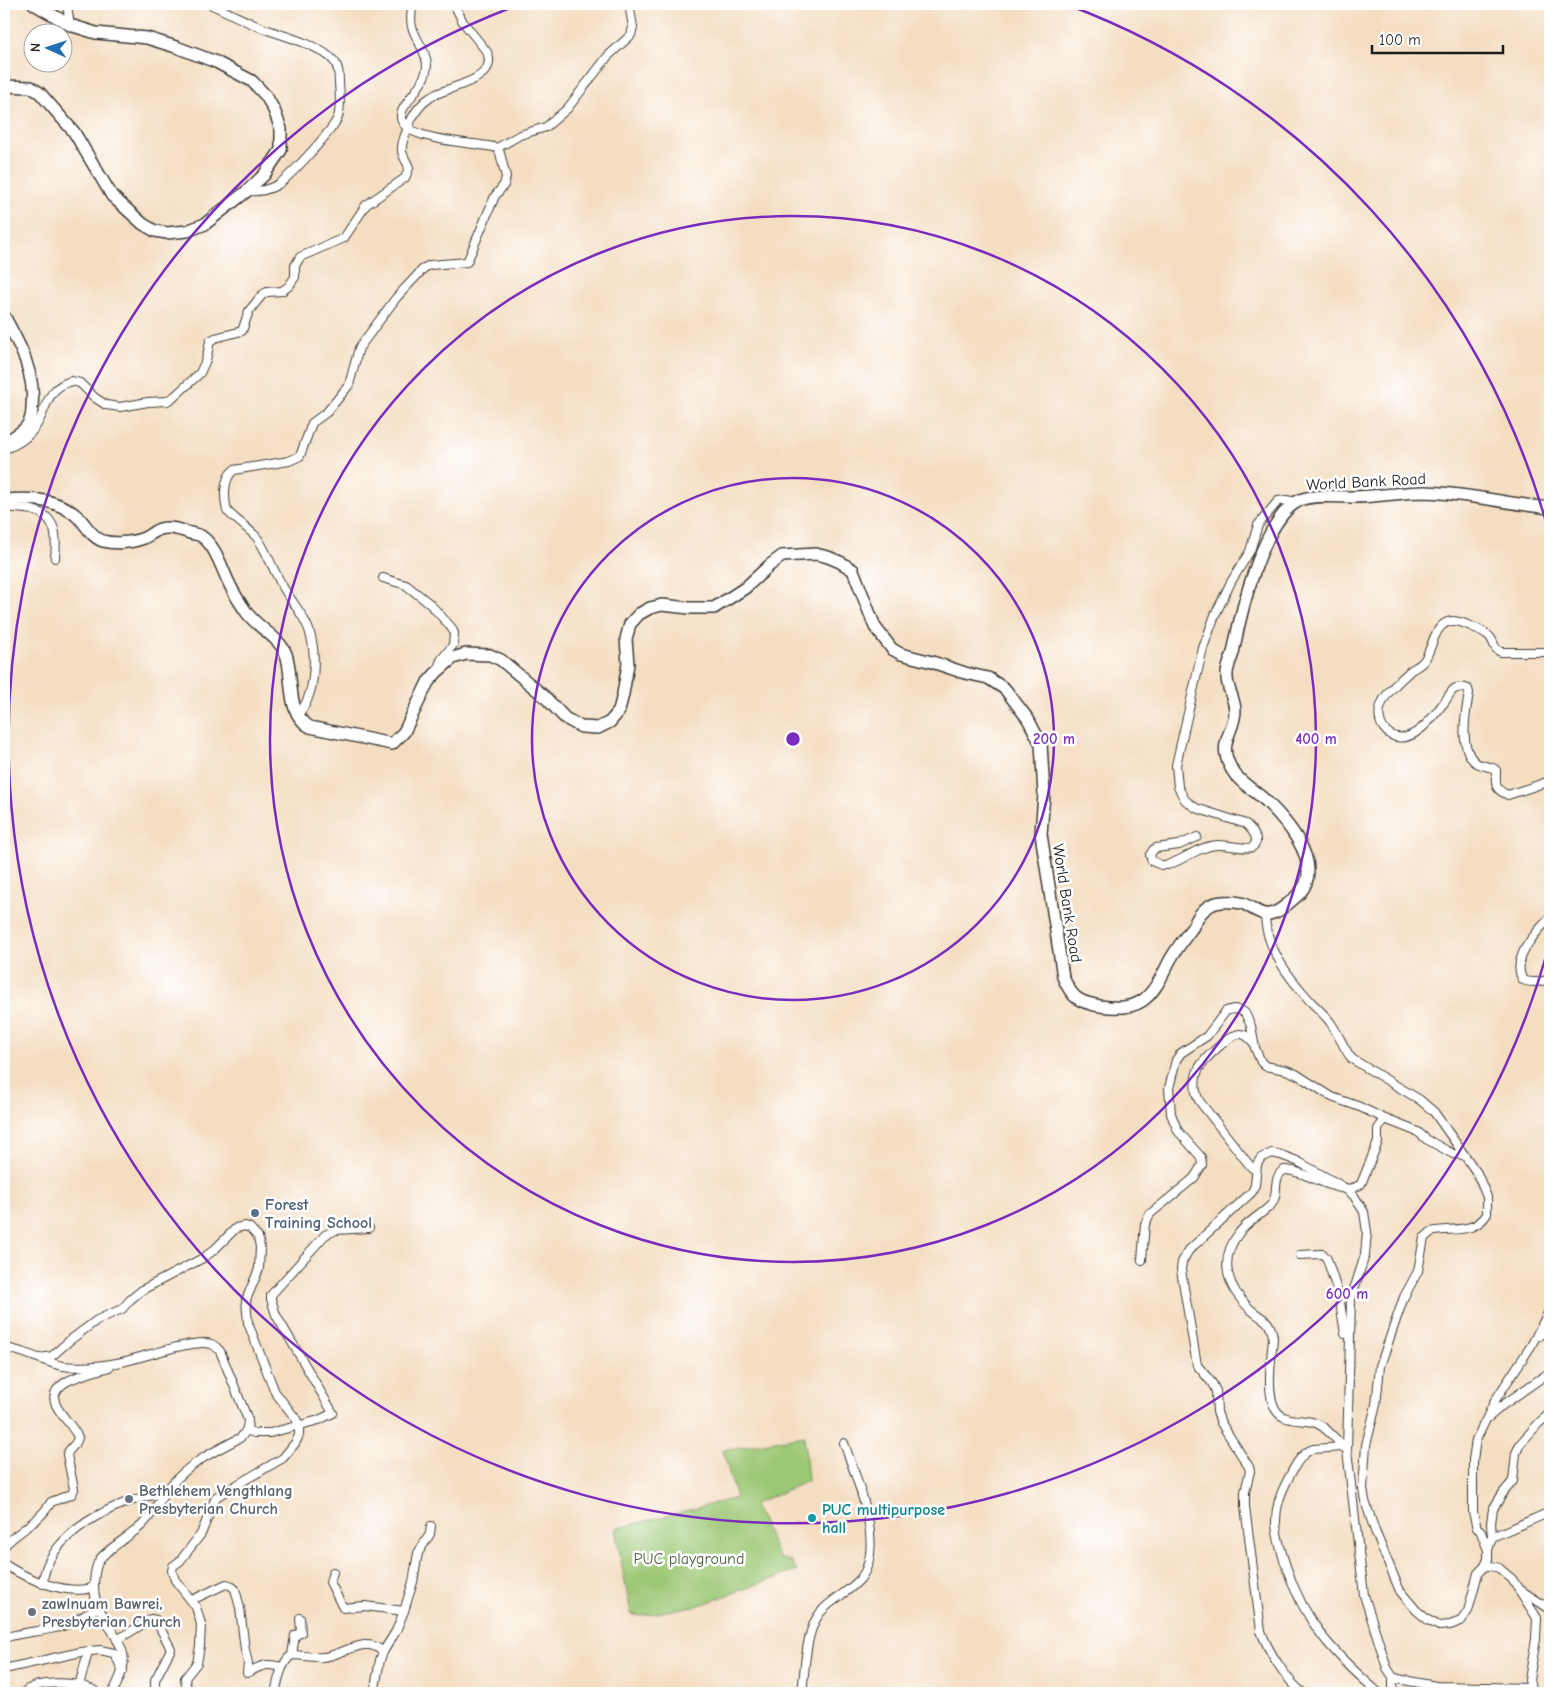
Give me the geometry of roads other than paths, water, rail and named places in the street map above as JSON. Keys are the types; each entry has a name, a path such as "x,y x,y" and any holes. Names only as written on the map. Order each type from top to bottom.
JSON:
{"main road":[{"path":"34,4 65,22"},
{"path":"4,86 30,87 40,93 74,132 112,196 143,224 154,231 167,233 186,231 205,224 264,175 281,150 281,129 266,96 252,80 216,62 147,38 96,33 72,26"},
{"path":"4,316 25,357 34,397 28,426 4,443"},
{"name":"World Bank Road","path":"298,714 310,727 392,744 404,732 428,682 436,673 453,658 466,654 490,655 501,660 544,696 566,718 581,727 598,728 610,722 619,711 628,664 626,639 630,624 640,614 650,608 662,605 714,608 746,588 782,556 816,554 828,557 853,570 875,627 892,649 901,654 964,673 988,678 1006,689 1028,719 1041,744 1044,794 1041,834 1063,977 1068,990 1081,1002 1118,1007 1139,1003 1148,998 1155,990 1167,965 1203,909 1213,903 1240,903 1265,914 1272,914 1300,894 1306,884 1309,871 1303,849 1268,803 1253,792 1233,772 1227,759 1226,749 1226,738 1235,715 1227,677 1228,664 1234,652 1237,629 1247,594 1266,543 1279,519 1297,502 1307,498 1360,497 1425,492 1550,508"},
{"path":"4,500 30,498 49,501 67,508 94,536 101,540 129,542 143,538 161,529 170,528 177,528 200,536 213,550 247,614 280,644 285,654 298,714"}],"street":[{"path":"65,4 67,5 70,22"},
{"path":"210,4 264,29 290,37 312,48 335,63 339,73 340,98 338,118 326,134 285,179 276,185 257,192 247,191"},
{"path":"412,4 412,26 427,63 424,78 402,111 401,118 407,129 426,136 497,148 520,135 546,127 567,109 608,56 631,35 633,27 629,4"},
{"path":"4,449 14,446 29,435 36,426 49,397 60,387 71,381 80,383 101,403 113,407 171,400 200,373 206,360 210,341 242,331 249,311 262,295 267,292 282,291 289,286 295,277 295,266 300,257 344,238 366,205 405,178 409,168 402,150 407,129 417,110 424,101 437,93 464,84 482,74 489,66 490,57 463,22 454,4"},
{"path":"298,714 307,703 311,686 313,668 309,630 258,539 227,511 227,478 234,470 289,461 300,456 312,423 327,412 349,385 359,348 396,298 424,268 467,262 495,196 504,185 506,177 497,148"},
{"path":"1197,837 1179,845 1156,848 1150,855 1152,860 1161,865 1167,865 1208,846 1229,844 1250,848 1256,842 1252,830 1246,824 1196,808 1185,800 1178,787 1176,765 1203,648 1215,614 1231,582 1250,551 1258,525 1278,501 1297,502"},
{"path":"4,506 31,510 48,517 52,521 55,558"},
{"path":"383,578 406,585 430,604 454,632 453,645 441,660 436,673"},
{"path":"1550,652 1501,652 1494,648 1489,636 1458,622 1448,622 1438,630 1424,661 1383,698 1379,718 1381,724 1390,735 1399,738 1407,737 1423,727 1453,690 1464,687 1468,689 1469,693 1465,727 1468,750 1473,760 1480,766 1496,770 1494,780 1498,789 1508,795 1550,781"},
{"path":"1265,914 1265,922 1270,939 1282,965 1293,982 1332,1024 1346,1052 1352,1059 1434,1112 1477,1173 1487,1197 1487,1214 1477,1225 1458,1230 1431,1232 1424,1238 1418,1271 1406,1291 1380,1366 1376,1405 1366,1445 1363,1488 1365,1501 1376,1531 1400,1591 1416,1610 1438,1626 1450,1625 1461,1621 1468,1611 1478,1573 1485,1566 1492,1537 1492,1516 1499,1498 1513,1480 1516,1452 1520,1444 1539,1422 1550,1413"},
{"path":"1550,918 1526,948 1519,970 1523,980 1527,982 1550,978"},
{"path":"1142,1260 1145,1224 1150,1214 1194,1178 1202,1165 1201,1157 1178,1130 1171,1114 1169,1088 1176,1060 1181,1053 1207,1036 1226,1011 1240,1010 1245,1013 1251,1026 1253,1042 1261,1062 1265,1066 1296,1074 1332,1097 1418,1132 1426,1139 1453,1154 1464,1155"},
{"path":"1253,1042 1247,1036 1239,1034 1233,1035 1225,1041 1200,1067 1196,1090 1200,1102 1251,1167 1256,1170"},
{"path":"1345,1449 1328,1431 1318,1424 1290,1419 1281,1416 1275,1410 1270,1394 1273,1337 1271,1329 1269,1323 1251,1310 1230,1284 1227,1265 1228,1252 1239,1232 1274,1201 1278,1176 1284,1170 1296,1171 1316,1180 1345,1188 1356,1188 1361,1184 1378,1142 1378,1129 1385,1119"},
{"path":"1303,1693 1294,1686 1267,1645 1261,1631 1245,1507 1249,1467 1221,1423 1217,1412 1216,1391 1197,1364 1181,1270 1182,1262 1189,1250 1252,1192 1255,1185 1257,1164 1266,1154 1272,1153 1297,1161 1345,1188 1354,1196 1364,1212 1367,1232 1365,1254 1351,1299 1345,1449 1364,1595 1388,1668 1393,1677 1393,1693"},
{"path":"40,1358 52,1356 68,1341 97,1320 122,1309 142,1290 196,1262 214,1250 236,1228 245,1226 255,1232 260,1247 258,1270 246,1300 248,1323 275,1392 299,1425 300,1431 296,1442 283,1458 216,1497 201,1534 180,1561 172,1566 175,1580 192,1600 200,1616 201,1635 197,1663 185,1678 186,1686 192,1693"},
{"path":"247,1430 254,1433 270,1433 330,1416 333,1413 276,1315 271,1294 325,1235 336,1230 369,1228"},
{"path":"1300,1255 1320,1254 1327,1259 1339,1296 1348,1363"},
{"path":"1488,1550 1473,1512 1473,1460 1476,1440 1496,1399 1531,1346 1550,1309"},
{"path":"1531,1346 1550,1326"},
{"path":"4,1546 45,1512 50,1502 72,1494 74,1488 67,1454 76,1444 78,1437 56,1405 54,1397 56,1389 65,1382 144,1355 190,1345 211,1344 220,1351 248,1420 247,1430 240,1438 196,1461 163,1494 143,1524 100,1558 94,1587 95,1597 98,1607 117,1640 124,1657 120,1693"},
{"path":"4,1348 17,1350 64,1366 117,1363"},
{"path":"1488,1418 1503,1405 1550,1372"},
{"path":"802,1693 812,1629 817,1617 825,1607 860,1578 866,1569 869,1558 871,1546 870,1527 844,1443"},
{"path":"1345,1449 1313,1450 1308,1451 1301,1457 1282,1490 1274,1522 1277,1540 1299,1601 1309,1618 1346,1665 1379,1693"},
{"path":"43,1584 48,1561 71,1534 116,1507 137,1498 163,1494"},
{"path":"1492,1537 1550,1512"},
{"path":"374,1693 383,1652 392,1640 404,1611 413,1582 418,1553 430,1534 431,1526"},
{"path":"4,1564 20,1574 43,1584 82,1589 94,1587"},
{"path":"1393,1677 1436,1686 1532,1691 1529,1680 1536,1639 1537,1618 1512,1579 1503,1571 1491,1566 1485,1566"},
{"path":"333,1572 330,1582 342,1608 365,1606 404,1611"},
{"path":"192,1600 226,1584 232,1586 235,1589 240,1608 244,1650 248,1663 247,1673 260,1666 270,1664 282,1667"},
{"path":"1520,1590 1550,1609"},
{"path":"4,1638 68,1625 98,1607"},
{"path":"292,1655 295,1635 301,1633 300,1618"},
{"path":"117,1640 151,1619 156,1620 171,1651 156,1676 155,1693"},
{"path":"275,1693 282,1667 288,1657 292,1655 324,1657 366,1645 383,1652"},
{"path":"4,1669 100,1650 114,1653 123,1672"},
{"path":"77,1693 88,1652"},
{"path":"112,1693 120,1682"},
{"path":"23,1693 64,1683 88,1687 98,1693"}],"place":[{"name":"Forest Training School","path":"255,1213"},
{"name":"Bethlehem Vengthlang Presbyterian Church","path":"129,1499"},
{"name":"PUC multipurpose hall","path":"812,1518"},
{"name":"zawlnuam Bawrei, Presbyterian Church","path":"32,1612"}],"park label":[{"name":"PUC playground","path":"689,1558"}]}
